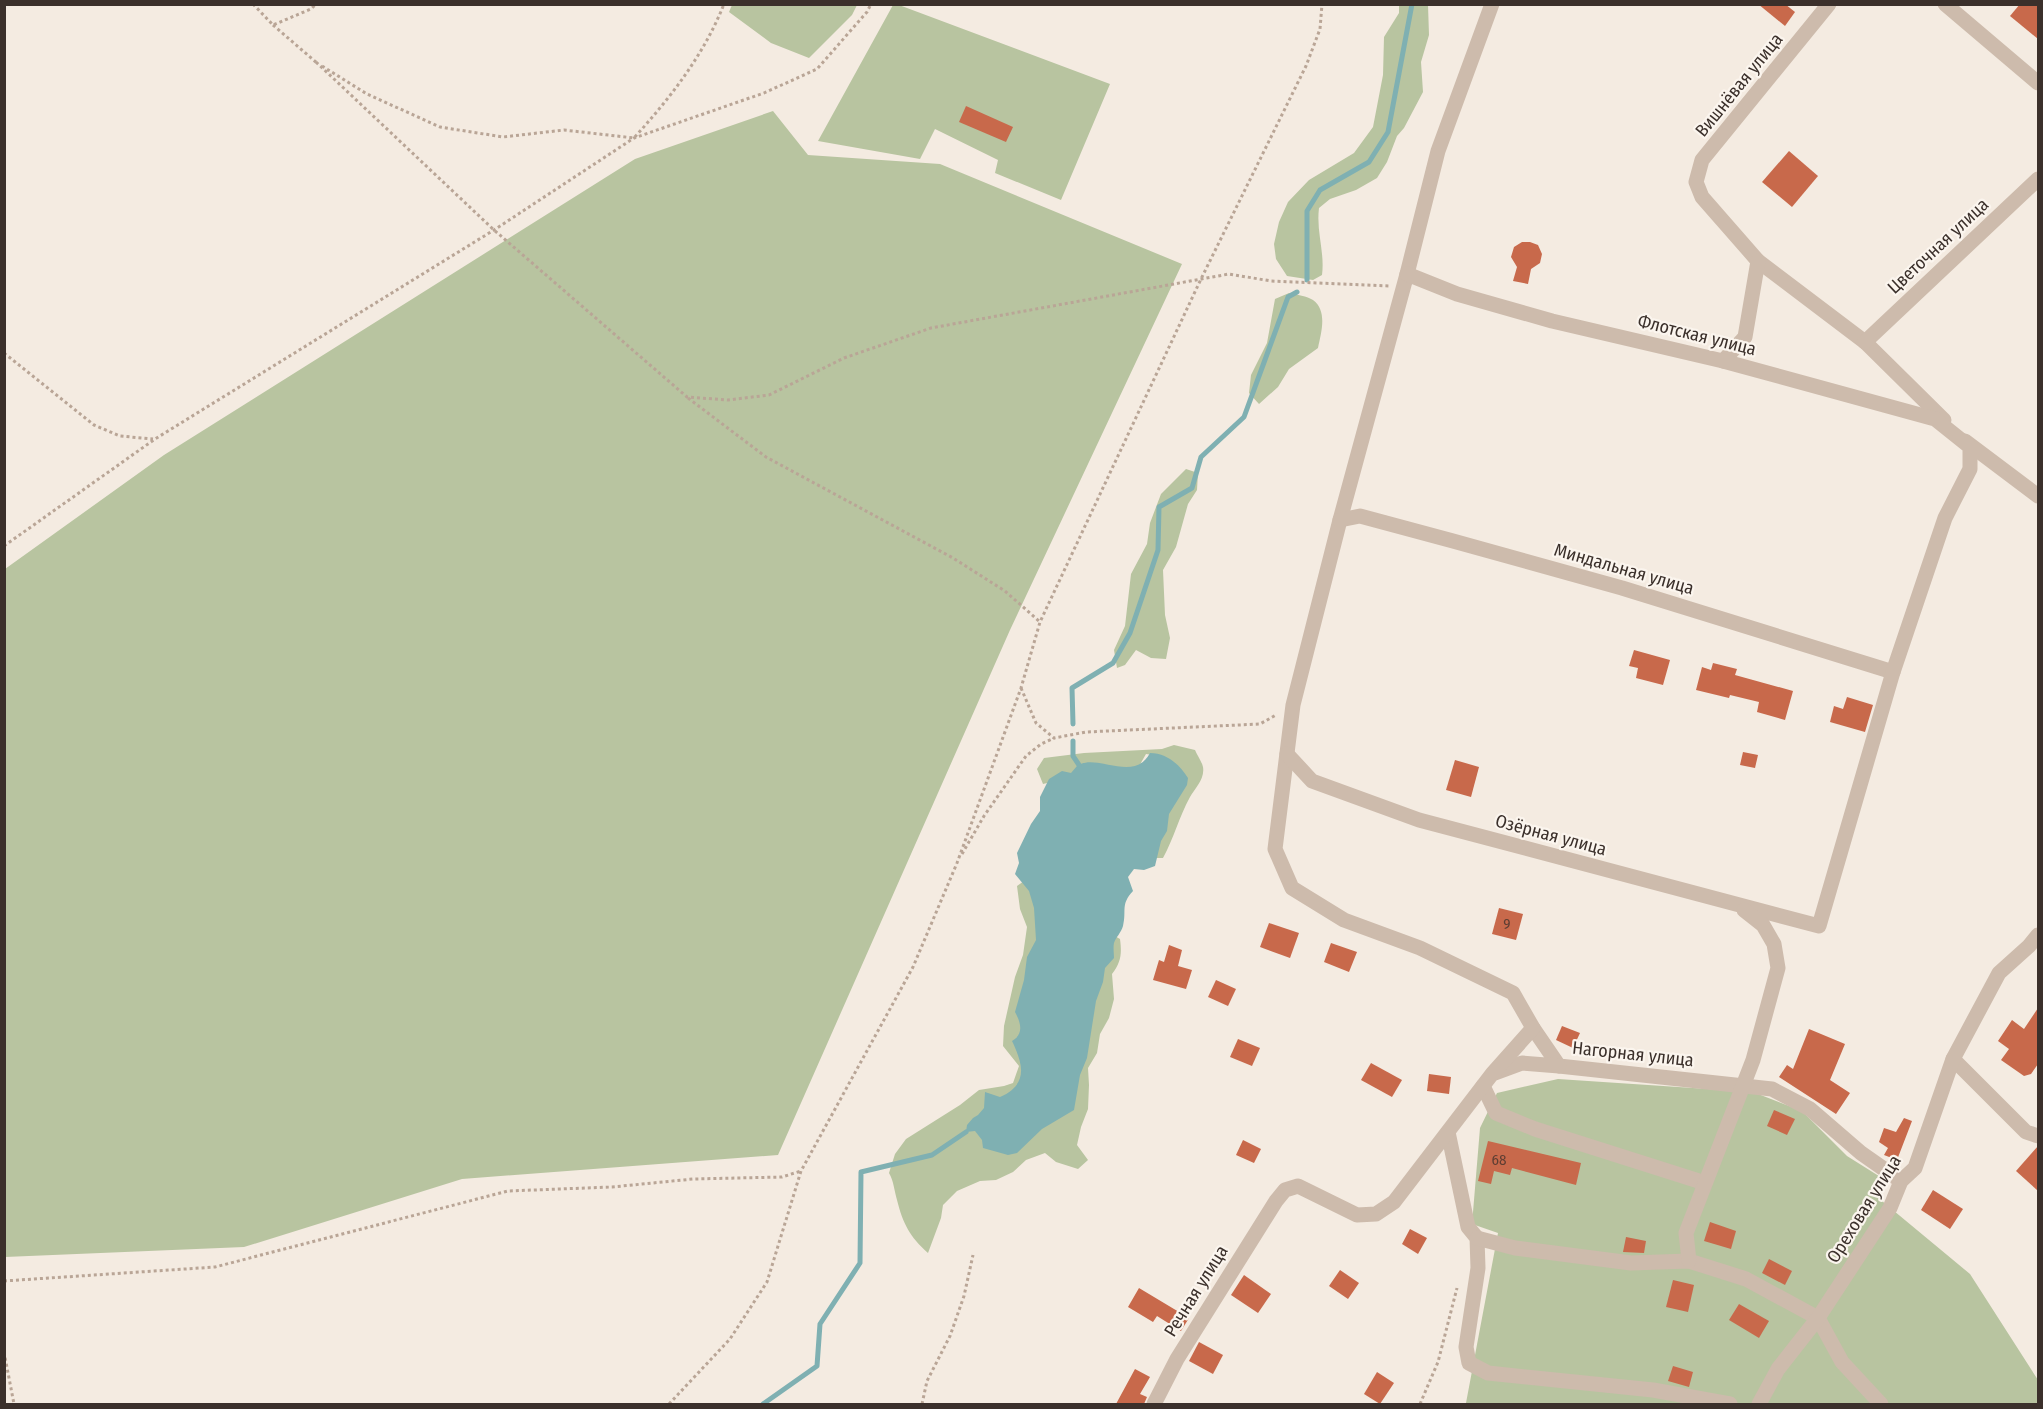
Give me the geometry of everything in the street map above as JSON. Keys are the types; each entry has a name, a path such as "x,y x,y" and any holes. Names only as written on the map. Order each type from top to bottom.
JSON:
{"street":[{"path":"1287,754 1293,705 1438,151 1492,4"},
{"name":"Вишнёвая улица","path":"1758,261 1702,196 1696,183 1702,160 1829,4"},
{"path":"1945,4 2038,83"},
{"name":"Цветочная улица","path":"1865,342 2038,179"},
{"path":"1724,361 1745,337 1758,261 1865,342 1970,447 2038,496"},
{"name":"Флотская улица","path":"1407,274 1457,294 1552,321 1724,361 1935,420 1970,447"},
{"path":"1893,672 1945,518 1970,469 1970,447"},
{"name":"Миндальная улица","path":"1340,520 1360,516 1442,538 1622,588 1893,672"},
{"name":"Озёрная улица","path":"1287,754 1312,781 1419,820 1819,926 1893,672"},
{"name":"Нагорная улица","path":"1287,754 1275,849 1292,888 1344,920 1420,948 1512,993 1560,1066 1772,1089 1810,1109 1861,1153 1901,1181"},
{"path":"1689,1261 1686,1233 1753,1060 1778,968 1774,944 1763,925 1740,906"},
{"name":"Ореховая улица","path":"1759,1404 1778,1368 1818,1318 1890,1208 1901,1181 1915,1168 1953,1059 1998,974 2038,935"},
{"path":"1533,1028 1487,1080 1448,1132 1468,1227 1477,1238 1515,1248 1631,1263 1689,1261 1746,1279 1818,1318 1842,1362 1881,1404"},
{"path":"1953,1059 2026,1132 2038,1136"},
{"path":"1487,1080 1522,1063 1560,1066"},
{"path":"1487,1080 1496,1113 1535,1129 1705,1183"},
{"name":"Речная улица","path":"1154,1404 1177,1359 1285,1190 1298,1186 1357,1215 1376,1215 1394,1202 1448,1132"},
{"path":"1477,1238 1478,1268 1466,1347 1468,1363 1488,1372 1653,1390 1730,1404"}],"path":[{"path":"253,4 494,230 687,397 766,457 953,558 1005,591 1040,622"},
{"path":"273,25 311,9 316,4"},
{"path":"634,138 684,78 716,25 724,4"},
{"path":"4,546 155,440 494,230 634,138 764,93 817,69 867,12 871,4"},
{"path":"669,1404 730,1339 767,1282 801,1171 913,967 957,863 1021,688 1040,622 1201,279 1306,66 1320,29 1322,4"},
{"path":"316,62 367,94 440,127 503,137 564,130 634,138"},
{"path":"687,397 728,400 769,395 844,358 931,328 1229,274 1271,281 1392,286 1407,274"},
{"path":"4,353 94,425 120,436 155,440"},
{"path":"1021,688 1036,723 1054,738"},
{"path":"957,863 984,816 1026,756 1041,744 1054,738 1086,732 1260,724 1293,705"},
{"path":"4,1281 215,1267 508,1191 612,1187 693,1179 782,1177 801,1171"},
{"path":"922,1404 927,1381 950,1336 973,1255"},
{"path":"1420,1404 1438,1362 1459,1282"},
{"path":"4,1352 14,1404"}],"green space":[{"path":"732,4 857,5 852,15 809,58 771,43 729,12"},
{"path":"893,5 899,5 1110,84 1061,200 995,173 998,160 935,129 920,159 818,141"},
{"path":"1399,5 1428,5 1429,35 1421,62 1423,92 1404,128 1397,136 1387,162 1377,178 1356,190 1330,199 1319,208 1322,275 1313,280 1287,276 1276,259 1274,244 1279,222 1288,202 1309,180 1354,153 1373,127 1383,75 1384,37 1399,13"},
{"path":"773,111 808,155 940,164 1182,264 1010,630 778,1155 462,1179 244,1247 5,1257 5,569 164,455 635,159"},
{"path":"1289,293 1313,300 1321,310 1321,336 1318,348 1289,369 1278,387 1259,404 1249,393 1251,375 1267,343 1275,299"},
{"path":"1186,469 1198,473 1197,490 1188,504 1176,547 1163,570 1165,615 1170,638 1166,659 1151,658 1136,650 1125,665 1117,668 1114,650 1125,626 1131,574 1147,544 1150,523 1161,494"},
{"path":"1174,745 1195,750 1203,771 1163,858 1154,858 1159,756 1146,754 1138,768 1043,784 1037,769 1044,758 1084,753 1162,749"},
{"path":"1024,881 1035,892 1042,932 1030,965 1029,1004 1020,1012 1029,1030 1022,1045 1026,1061 1024,1085 1015,1108 987,1112 983,1127 990,1144 1009,1145 1020,1141 1013,1126 1016,1122 1048,1100 1060,1086 1070,1066 1077,1068 1084,1059 1088,1011 1102,971 1111,955 1113,935 1120,939 1121,949 1119,962 1112,974 1114,999 1109,1018 1100,1034 1097,1053 1088,1068 1088,1109 1077,1145 1088,1160 1078,1169 1056,1162 1045,1153 1026,1160 1013,1172 996,1180 980,1181 957,1191 943,1205 941,1218 928,1253 912,1236 905,1223 889,1173 895,1154 906,1139 960,1105 979,1090 1013,1083 1019,1066 1003,1046 1004,1026 1015,977 1023,955 1027,927 1020,909 1017,886"},
{"path":"1558,1079 1753,1092 1802,1111 1847,1156 1882,1178 1882,1201 1970,1274 2038,1380 2038,1404 1466,1403 1498,1233 1472,1224 1480,1128 1497,1093"}],"water":[{"path":"1150,753 1167,757 1177,764 1188,778 1187,785 1169,814 1167,831 1161,841 1155,866 1144,870 1134,869 1128,877 1133,891 1127,900 1123,926 1114,943 1114,958 1105,968 1096,1001 1087,1058 1080,1075 1074,1110 1042,1129 1017,1153 1008,1155 983,1148 982,1140 975,1131 966,1132 967,1125 984,1108 985,1092 1000,1097 1016,1086 1021,1073 1021,1065 1012,1041 1020,1032 1019,1020 1015,1012 1024,980 1027,957 1036,940 1034,908 1029,891 1015,874 1019,863 1017,853 1040,811 1040,797 1049,779 1062,771 1071,773 1077,766 1094,762 1125,767 1134,766 1143,762"}],"building":[{"path":"1758,4 1785,4 1795,12 1785,26"},
{"path":"2020,4 2038,4 2038,39 2010,16"},
{"path":"966,106 1013,127 1006,142 959,122"},
{"path":"1789,151 1818,176 1792,207 1762,182"},
{"path":"1522,242 1538,245 1542,254 1540,263 1531,269 1528,284 1513,281 1517,267 1511,257 1514,247"},
{"path":"1634,650 1670,660 1663,685 1636,678 1638,668 1629,666"},
{"path":"1713,663 1737,669 1735,675 1793,691 1785,720 1757,712 1759,702 1696,690 1702,667 1711,670"},
{"path":"1847,697 1873,705 1865,732 1830,722 1834,706 1843,709"},
{"path":"1743,752 1758,755 1755,768 1740,765"},
{"path":"1455,760 1479,767 1471,797 1446,790"},
{"path":"1499,908 1523,914 1516,940 1492,934"},
{"path":"1269,923 1299,933 1290,958 1260,947"},
{"path":"1331,943 1357,952 1349,972 1324,962"},
{"path":"1169,945 1182,950 1178,966 1192,970 1186,989 1153,980 1159,960 1164,962"},
{"path":"1216,980 1236,989 1228,1006 1208,997"},
{"path":"2038,1008 2038,1064 2031,1074 2024,1076 2001,1060 2009,1049 1998,1041 2012,1020 2024,1029"},
{"path":"1562,1026 1580,1033 1573,1048 1556,1040"},
{"path":"1809,1029 1845,1044 1830,1080 1850,1093 1836,1114 1779,1077 1787,1065 1793,1069"},
{"path":"1238,1039 1260,1048 1252,1066 1230,1057"},
{"path":"1371,1063 1402,1080 1392,1097 1361,1080"},
{"path":"1429,1074 1451,1077 1449,1094 1427,1091"},
{"path":"1774,1110 1795,1119 1787,1135 1767,1126"},
{"path":"1904,1118 1912,1121 1897,1160 1884,1155 1888,1148 1879,1142 1884,1128 1896,1132"},
{"path":"1243,1140 1261,1149 1254,1163 1236,1155"},
{"path":"1488,1141 1581,1163 1576,1185 1512,1168 1510,1175 1494,1171 1491,1184 1478,1181"},
{"path":"2038,1146 2038,1191 2016,1171"},
{"path":"1933,1190 1963,1209 1950,1229 1921,1210"},
{"path":"1710,1222 1736,1231 1731,1249 1704,1241"},
{"path":"1410,1229 1427,1238 1418,1254 1402,1244"},
{"path":"1626,1237 1646,1241 1644,1253 1623,1252"},
{"path":"1769,1259 1792,1271 1785,1285 1762,1273"},
{"path":"1340,1270 1359,1283 1348,1299 1329,1286"},
{"path":"1244,1275 1271,1294 1258,1313 1231,1295"},
{"path":"1673,1280 1694,1285 1688,1312 1666,1307"},
{"path":"1139,1288 1189,1318 1181,1331 1157,1316 1153,1322 1128,1307"},
{"path":"1739,1304 1769,1321 1759,1338 1729,1320"},
{"path":"1199,1342 1223,1355 1213,1374 1189,1361"},
{"path":"1673,1366 1693,1372 1689,1387 1668,1381"},
{"path":"1135,1369 1150,1377 1140,1394 1147,1397 1144,1404 1116,1404"},
{"path":"1377,1372 1394,1383 1380,1404 1364,1394"}],"waterway":[{"path":"1307,280 1307,211 1320,190 1369,162 1388,132 1412,4"},
{"path":"1073,724 1072,688 1113,663 1130,633 1158,550 1159,507 1192,488 1201,457 1244,417 1288,297 1297,292"},
{"path":"1073,741 1073,756 1079,765"},
{"path":"763,1404 817,1366 820,1324 860,1263 861,1172 932,1155 966,1132"}]}
